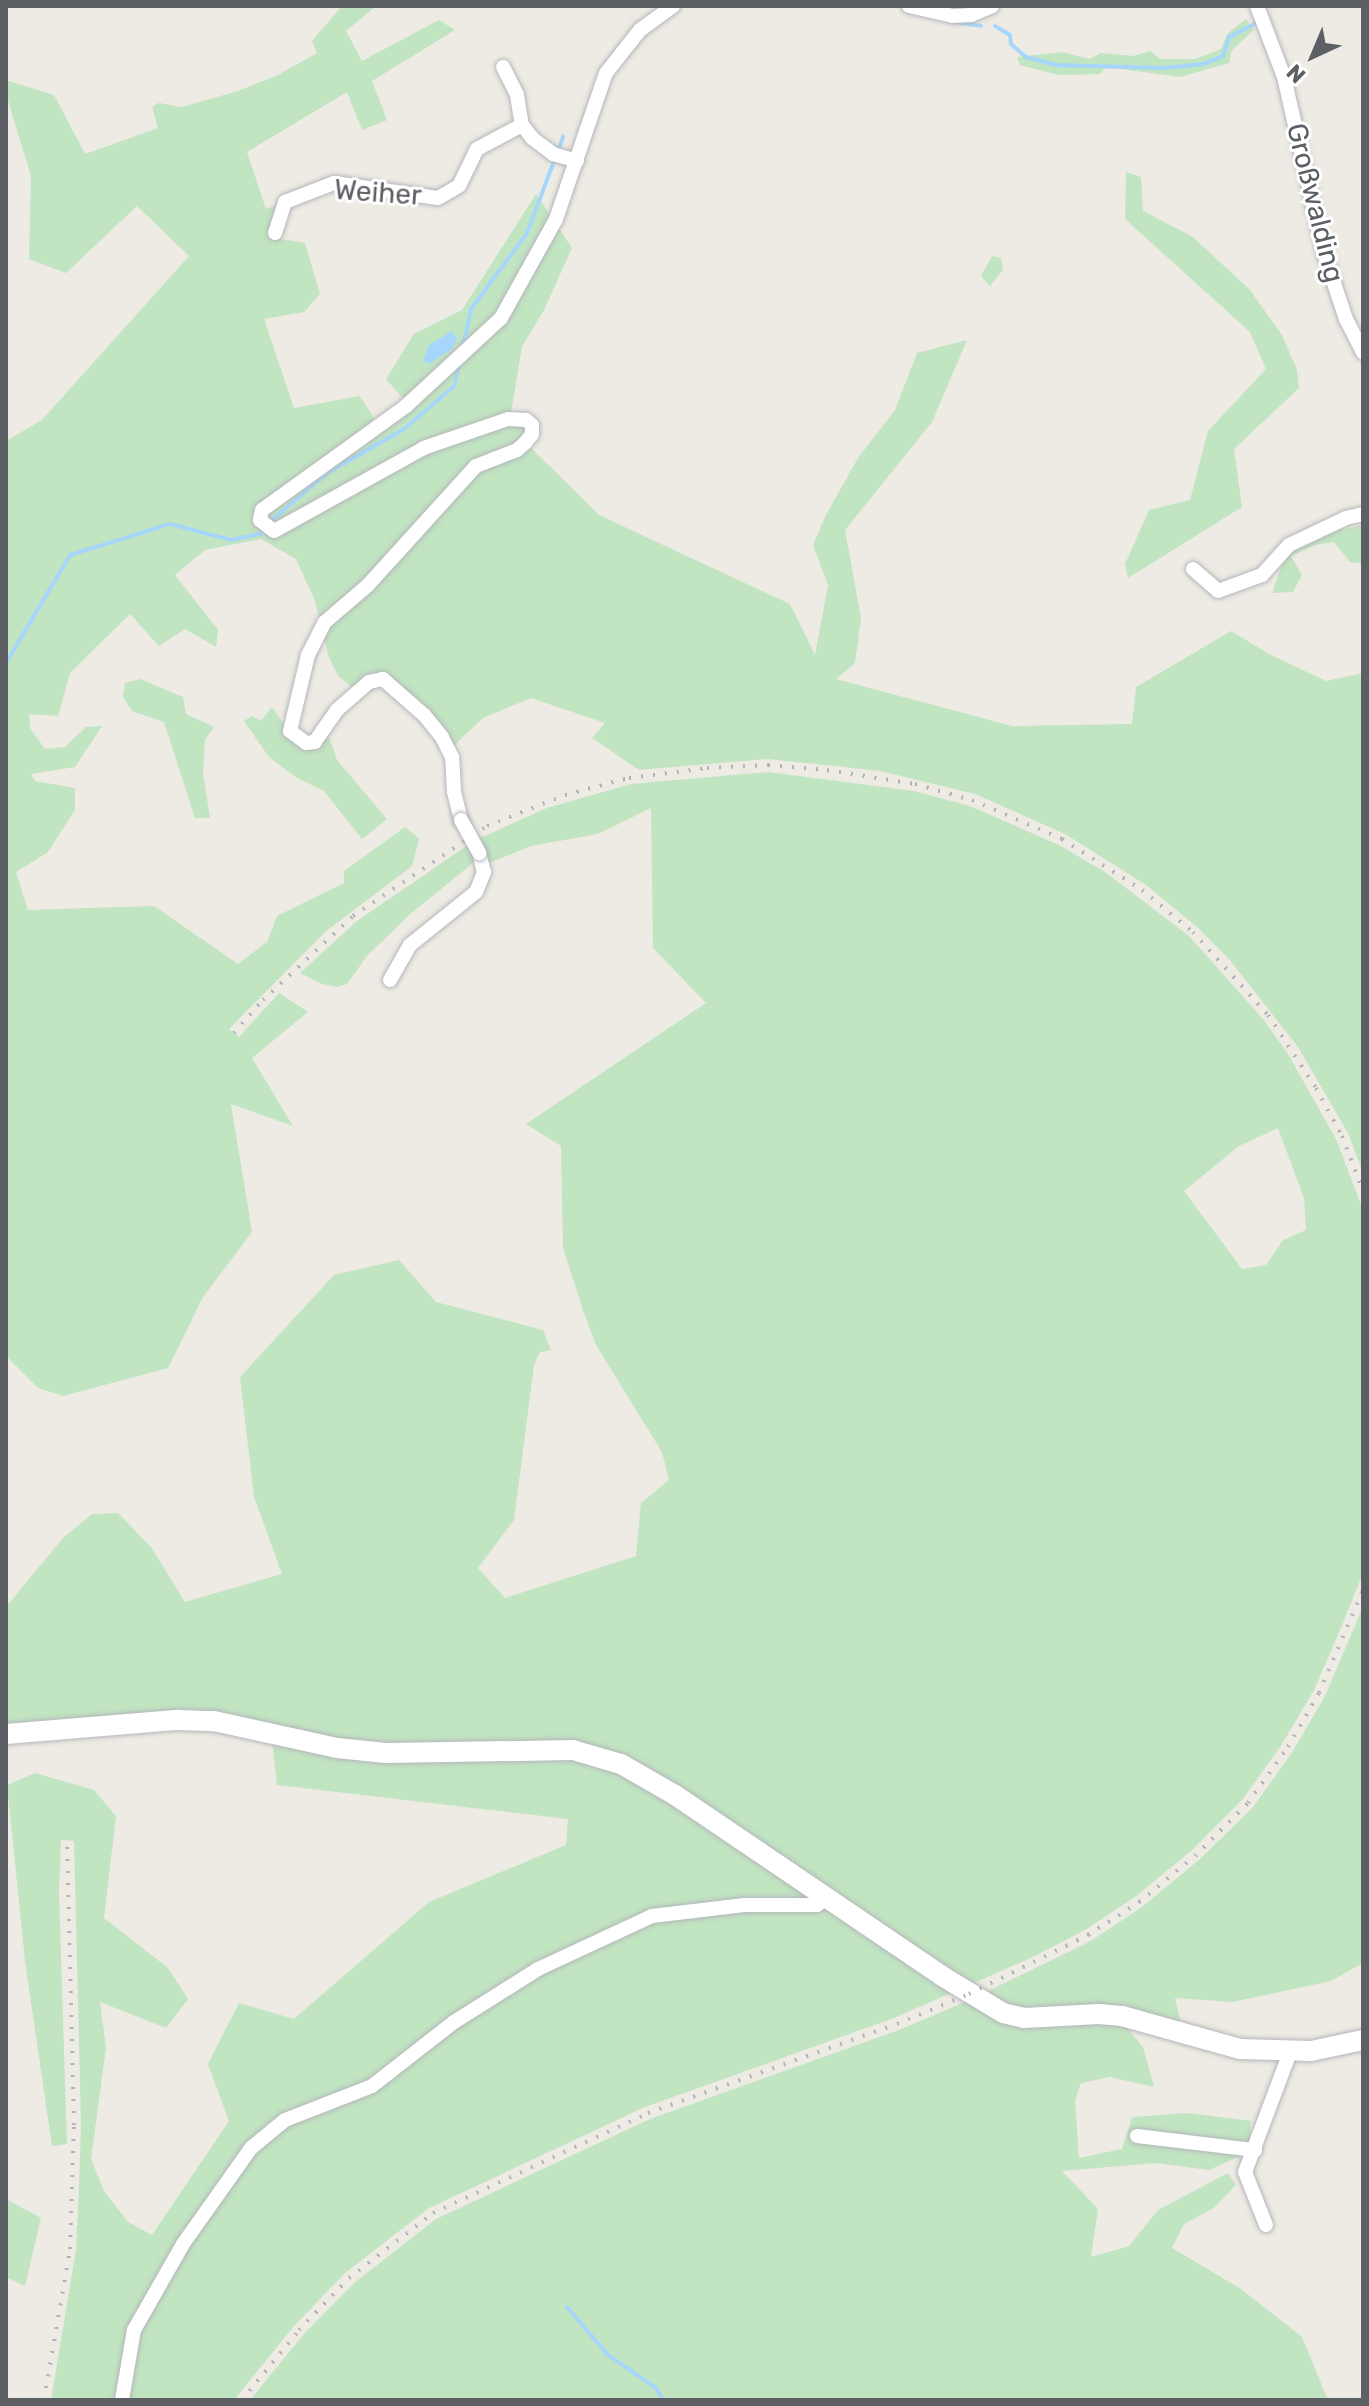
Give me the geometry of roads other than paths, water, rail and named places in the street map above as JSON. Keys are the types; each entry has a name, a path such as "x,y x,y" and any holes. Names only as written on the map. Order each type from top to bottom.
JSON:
{"street":[{"path":"909,6 953,16 971,15 992,6"},
{"name":"Großwalding","path":"1257,6 1284,77 1324,253 1346,319 1363,353"},
{"path":"390,980 410,945 476,892 484,872 479,853 461,820 454,792 452,757 442,737 424,715 383,679 369,682 337,710 315,742 306,743 290,731 308,655 325,622 368,585 476,466 517,450 532,434 532,425 526,420 508,419 424,448 274,531 261,520 262,510 274,498 406,406 501,318 556,219 564,158 606,73 640,30 669,9"},
{"path":"503,67 517,95 522,125 564,158"},
{"name":"Weiher","path":"275,233 285,202 334,183 438,198 459,186 477,149 522,125"},
{"path":"1193,569 1218,591 1262,575 1289,545 1346,518 1363,514"},
{"path":"6,1734 178,1720 214,1721 337,1748 386,1753 573,1750 621,1764 647,1778 969,1994 1016,2017 1122,2016 1223,2046 1290,2052 1337,2047 1363,2040"},
{"path":"122,2400 134,2330 183,2244 251,2148 285,2120 372,2086 454,2022 538,1969 652,1916 744,1905 817,1905 827,1897"},
{"path":"1266,2225 1245,2172 1290,2052"},
{"path":"1137,2136 1255,2150"}],"water":[{"path":"452,331 457,338 452,349 429,364 423,361 429,345"}],"waterway":[{"path":"954,22 981,26"},
{"path":"995,26 1010,35 1011,44 1026,57 1055,65 1164,68 1204,64 1223,56 1229,37 1256,23"},
{"path":"463,345 471,309 527,233 563,137"},
{"path":"270,522 327,473 404,429 454,386 459,365"},
{"path":"6,663 70,555 170,524 231,540 260,534 265,529"},
{"path":"567,2307 608,2355 656,2388 663,2400"}],"railway":[{"path":"234,1033 263,1000 353,916 487,826 565,795 629,778 707,768 768,765 827,770 915,784 972,800 1062,839 1142,890 1193,932 1268,1015 1316,1088 1342,1136 1363,1191"},
{"path":"242,2400 299,2330 349,2278 433,2213 648,2113 897,2024 969,1994 1088,1935 1139,1902 1195,1856 1248,1803 1288,1747 1319,1693 1363,1590"},
{"path":"44,2400 70,2249 74,2125 67,1840"}]}
